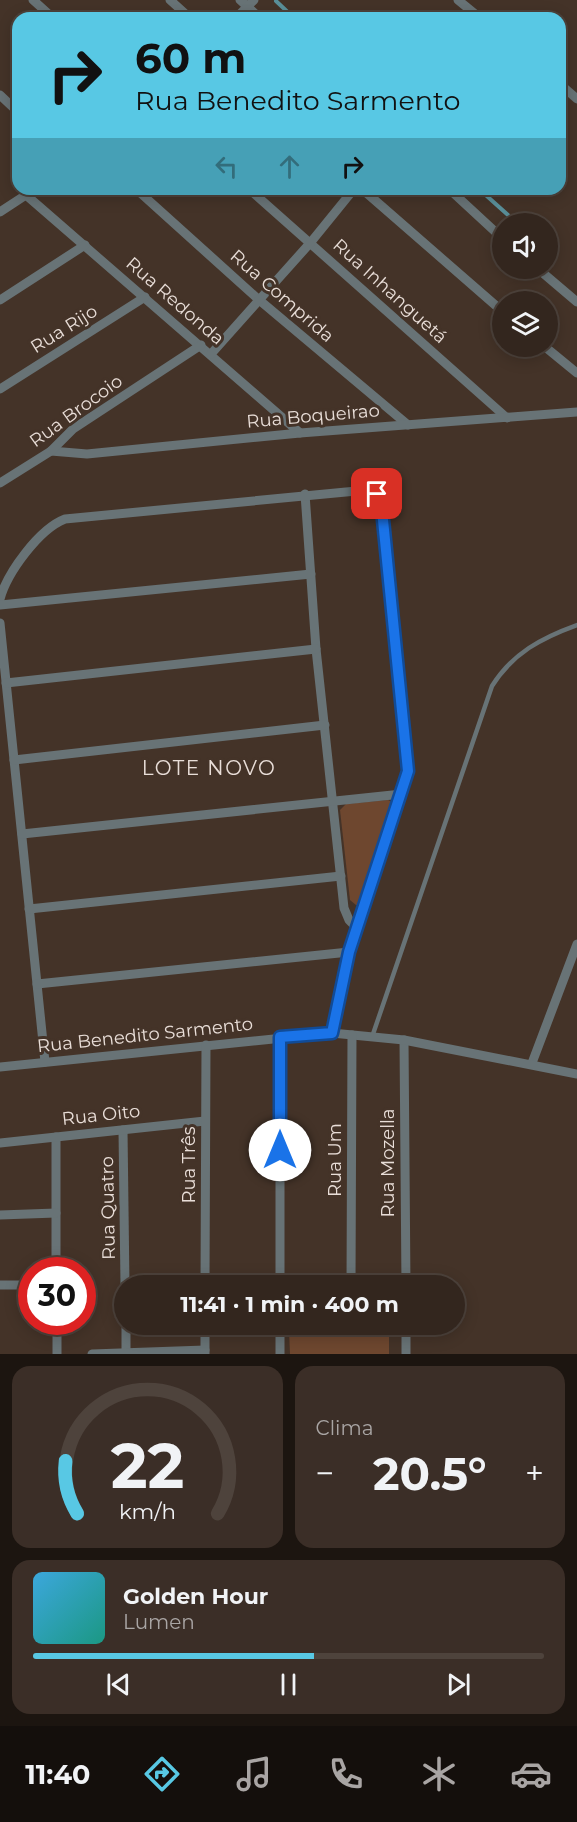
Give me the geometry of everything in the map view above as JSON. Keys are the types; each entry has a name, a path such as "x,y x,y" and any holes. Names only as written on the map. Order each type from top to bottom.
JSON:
{"street":[{"path":"33,0 46,12"},
{"path":"170,0 183,12"},
{"path":"240,0 251,4"},
{"path":"458,0 473,12"},
{"path":"0,95 12,106"},
{"path":"0,212 26,195"},
{"name":"Rua Redonda","path":"26,195 300,433"},
{"name":"Rua Comprida","path":"143,195 258,299 408,425"},
{"name":"Rua Inhanguetá","path":"256,195 507,418"},
{"path":"211,354 311,242 349,195"},
{"path":"369,195 492,302"},
{"path":"455,195 492,229"},
{"path":"0,300 85,245"},
{"path":"550,279 577,302"},
{"name":"Rua Rijo","path":"0,389 146,297"},
{"name":"Rua Brocoio","path":"3,481 51,451 73,429 201,345"},
{"path":"557,357 577,374"},
{"name":"Rua Boqueirao","path":"51,451 87,454 300,433 577,412"},
{"path":"0,491 3,481"},
{"path":"0,598 8,576 44,533 65,519 305,494 367,490 377,494 380,500 408,759 407,779 356,927 332,1033"},
{"path":"305,494 316,649 344,908 349,920 356,927"},
{"path":"0,605 311,574"},
{"path":"0,623 6,683 5,722 14,760 45,1062"},
{"path":"6,683 316,649"},
{"path":"14,760 325,725"},
{"path":"22,834 402,794"},
{"path":"29,909 341,876"},
{"path":"532,1064 577,944"},
{"path":"37,984 349,952"},
{"name":"Rua Benedito Sarmento","path":"0,1067 332,1033 404,1040 577,1074"},
{"name":"Rua Um","path":"351,1275 352,1035"},
{"path":"280,1037 280,1275"},
{"name":"Rua Mozella","path":"404,1040 406,1275"},
{"name":"Rua Três","path":"205,1275 206,1046"},
{"name":"Rua Oito","path":"0,1143 205,1120"},
{"name":"Rua Quatro","path":"123,1130 125,1275"},
{"path":"56,1137 56,1257"},
{"path":"0,1215 56,1213"},
{"path":"0,1285 18,1285"},
{"path":"57,1335 57,1354"},
{"path":"126,1335 126,1353"},
{"path":"92,1354 205,1352 205,1335"},
{"path":"280,1335 280,1354"},
{"path":"406,1335 406,1354"}],"lane":[{"path":"372,1037 492,686 505,666 524,650 550,634 577,625"}],"shaded area":[{"path":"388,800 394,803 361,905 356,905 350,900 340,810 346,804"},
{"path":"289,1335 389,1335 389,1354 290,1354"}],"waterway":[{"path":"276,1 288,12"},
{"path":"486,195 506,213"}],"district":[{"name":"LOTE NOVO","path":"209,768"}],"route":[{"path":"280,1150 280,1037 332,1033 356,927 407,779 408,759 382,510 377,494"}]}
